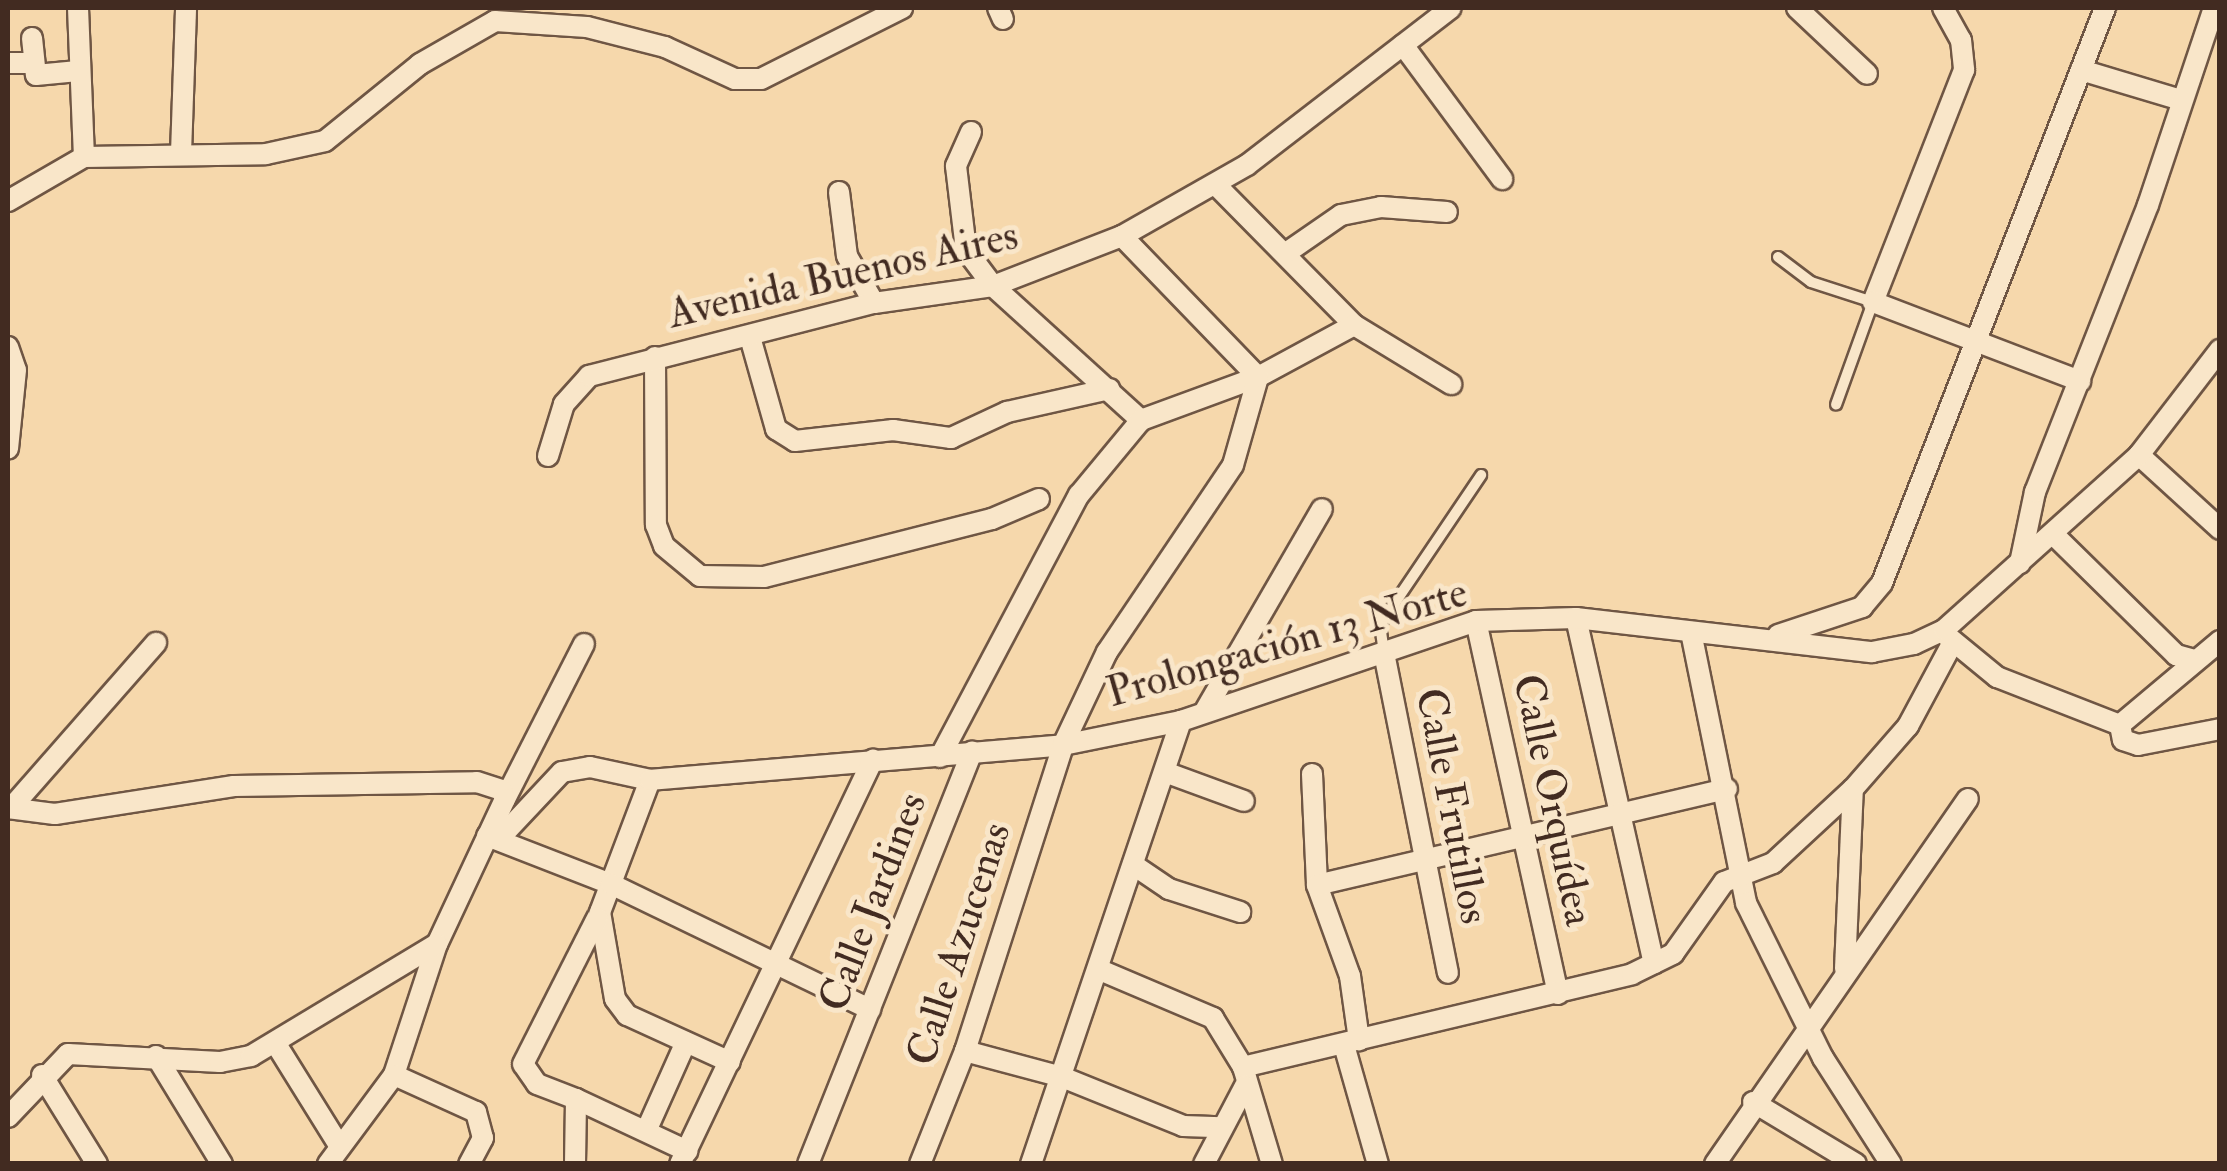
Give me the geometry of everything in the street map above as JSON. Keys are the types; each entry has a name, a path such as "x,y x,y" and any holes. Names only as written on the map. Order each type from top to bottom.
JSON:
{"street":[{"path":"78,8 84,157"},
{"path":"181,154 186,8"},
{"path":"8,201 84,157 266,154 325,141 420,64 496,21 587,27 665,48 735,79 761,79 902,8"},
{"name":"Avenida Buenos Aires","path":"548,456 575,386 655,358 874,303 994,286 1122,236 1216,185 1451,8"},
{"path":"1797,8 1867,74"},
{"path":"1943,8 1962,40 1964,70 1873,302 1976,346 2080,381"},
{"path":"1769,637 1862,607 1882,583 2105,8"},
{"path":"2020,563 2035,492 2214,18"},
{"path":"32,38 36,75 78,71"},
{"path":"1403,44 1502,179"},
{"path":"8,63 34,62"},
{"path":"2081,70 2181,100"},
{"path":"971,132 956,166 956,204 966,250 994,286 1141,420"},
{"path":"1216,185 1289,251 1354,325 1451,384"},
{"path":"839,192 846,256 874,303"},
{"path":"1289,251 1341,215 1381,207 1447,212"},
{"path":"1122,236 1258,377"},
{"path":"940,757 1080,495 1141,420 1258,377 1354,325"},
{"path":"750,337 776,430 795,440 893,430 951,438 1007,412 1109,389"},
{"path":"8,347 16,370 8,449"},
{"path":"1204,1164 1244,1077 1352,1043 1558,994 1674,954 1724,882 1773,864 1852,789 1908,726 1948,637 2020,563 2138,455 2220,350"},
{"path":"655,358 656,525 664,546 700,576 764,577 992,519 1039,499"},
{"name":"Calle Azucenas","path":"920,1164 965,1051 1063,745 1107,652 1233,465 1258,377"},
{"path":"2138,455 2220,529"},
{"path":"1206,708 1322,509"},
{"path":"2053,534 2176,655 2191,659"},
{"path":"1576,618 1654,963"},
{"name":"Prolongación 13 Norte","path":"492,837 539,788 562,772 590,767 650,780 1063,745 1180,720 1206,708 1476,621 1576,618 1769,637 1872,652 1948,637"},
{"name":"Calle Orquídea","path":"1476,621 1520,838 1558,994"},
{"path":"1691,632 1727,789 1740,877 1756,927 1809,1019 1830,1072 1891,1164"},
{"path":"1948,637 1997,677 2122,733 2156,744 2188,729 2220,729"},
{"path":"2122,733 2191,659 2220,642"},
{"path":"9,808 156,643"},
{"path":"276,1044 334,1155 394,1075 437,944 584,644"},
{"name":"Calle Frutillos","path":"1384,652 1422,863 1448,973"},
{"path":"1031,1164 1135,866 1180,720"},
{"name":"Calle Jardines","path":"808,1164 972,752"},
{"path":"650,780 600,912 522,1064 537,1084 647,1129 684,1157 771,967 873,760"},
{"path":"1165,772 1244,801"},
{"path":"1312,774 1317,885 1350,976 1352,1043 1378,1164"},
{"path":"9,808 55,814 234,786 416,782 493,784 505,799"},
{"path":"1317,885 1621,817 1727,789"},
{"path":"1842,980 1852,942 1852,789"},
{"path":"1715,1164 1809,1019 1842,980 1968,799"},
{"path":"492,837 611,884 771,967 870,1009"},
{"path":"1135,866 1169,889 1240,912"},
{"path":"600,912 615,1000 626,1016 730,1062"},
{"path":"8,1117 42,1075 85,1050 220,1062 276,1044 437,944"},
{"path":"1100,970 1213,1018 1244,1077 1272,1164"},
{"path":"647,1129 686,1042"},
{"path":"965,1051 1062,1077 1183,1126 1221,1128"},
{"path":"156,1056 222,1164"},
{"path":"42,1075 97,1164"},
{"path":"394,1075 476,1112 483,1138 479,1160"},
{"path":"575,1164 576,1098"},
{"path":"1753,1102 1856,1164"}],"lane":[{"path":"1778,256 1810,282 1873,302 1836,405"},
{"path":"1384,652 1380,625 1481,475"}]}
